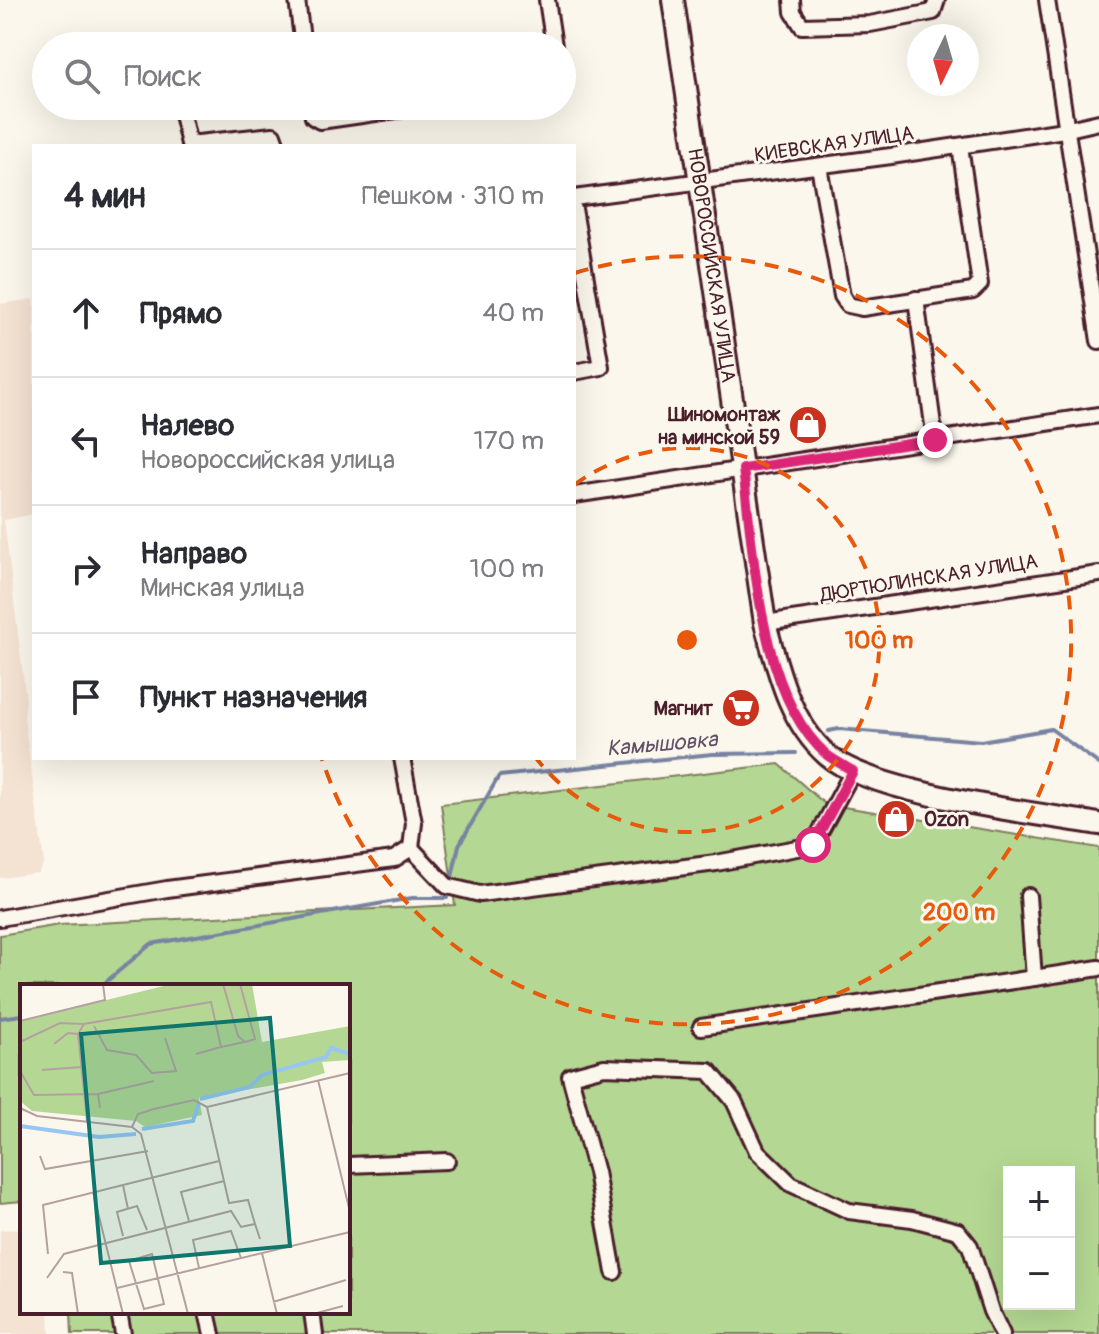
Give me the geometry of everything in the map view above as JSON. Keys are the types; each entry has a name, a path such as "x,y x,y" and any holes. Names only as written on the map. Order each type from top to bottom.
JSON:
{"main road":[{"name":"НОВОРОССИЙСКАЯ УЛИЦА","path":"673,0 765,623 784,691 804,727 827,755 853,771 922,792 1099,824"}],"street":[{"path":"297,0 301,32"},
{"path":"547,0 552,32"},
{"path":"792,0 793,12 802,26 825,27 933,12 937,0"},
{"path":"1047,0 1064,130 1099,341"},
{"path":"183,120 189,144"},
{"name":"КИЕВСКАЯ УЛИЦА","path":"576,198 960,146 1099,122"},
{"path":"197,144 273,135 276,144"},
{"path":"819,166 842,296 848,305 862,308 973,291 980,284 960,146"},
{"path":"576,221 601,367 576,372"},
{"path":"916,299 935,440"},
{"path":"576,495 1099,415"},
{"name":"ДЮРТЮЛИНСКАЯ УЛИЦА","path":"765,623 1099,574"},
{"path":"402,760 414,823 411,848"},
{"path":"411,848 447,886 480,894 716,863 813,845 853,771"},
{"path":"0,918 167,889 394,859 411,848"},
{"path":"1028,896 1034,978"},
{"path":"701,1027 1099,968"},
{"path":"614,1272 596,1172 570,1076 604,1067 709,1071 734,1101 757,1151 791,1184 849,1211 912,1219 958,1231 970,1246 991,1311 1002,1334"},
{"path":"350,1165 447,1161"},
{"path":"119,1314 123,1334"},
{"path":"207,1314 212,1334"},
{"path":"312,1314 315,1334"}],"shaded area":[{"path":"32,299 32,514 4,520 26,699 24,718 44,863 38,873 0,878 0,304"},
{"path":"20,1229 20,1314 49,1314 50,1334 0,1334 0,1230"}],"green space":[{"path":"779,764 825,804 1099,848 1099,1334 72,1334 71,1314 350,1314 350,984 20,984 20,1201 0,1203 0,935 59,925 455,905 441,804"}],"waterway":[{"name":"Камышовка","path":"829,731 839,729 981,741 1051,729 1099,764"},
{"name":"Камышовка","path":"452,877 459,845 499,776 712,754 796,753"},
{"name":"Камышовка","path":"103,984 151,944 412,898 447,898"},
{"name":"Камышовка","path":"0,1018 20,1015"}],"place":[{"name":"Шиномонтаж на минской 59","path":"808,425"},
{"name":"Магнит","path":"741,708"},
{"name":"Ozon","path":"896,819"}],"route":[{"path":"813,845 853,771 827,755 804,727 784,691 765,623 743,469 935,440"}]}
